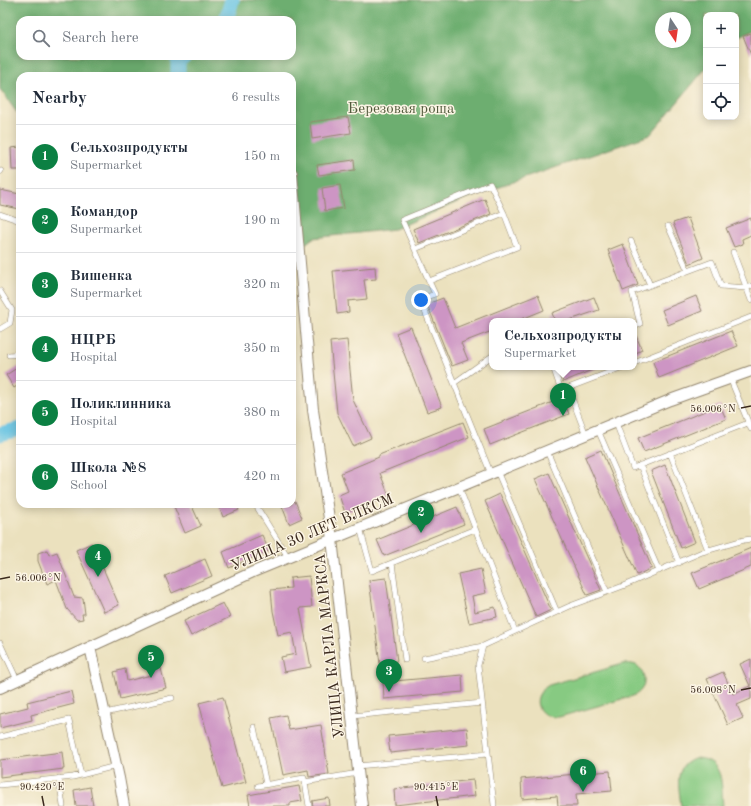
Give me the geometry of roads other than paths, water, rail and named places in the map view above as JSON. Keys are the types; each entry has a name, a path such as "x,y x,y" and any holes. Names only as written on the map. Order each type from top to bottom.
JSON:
{"street":[{"name":"УЛИЦА КАРЛА МАРКСА","path":"296,259 297,280 313,410 332,539 362,806"},
{"name":"УЛИЦА 30 ЛЕТ ВЛКСМ","path":"0,688 288,557 670,400 751,371"},
{"path":"90,647 124,806"}],"lane":[{"path":"429,281 517,247 504,213 490,184 402,220 429,281 435,294 420,299 454,383 557,612"},
{"path":"415,249 504,213"},
{"path":"0,214 16,220"},
{"path":"668,226 688,271"},
{"path":"631,241 650,285"},
{"path":"733,252 749,287 751,300"},
{"path":"637,326 640,324 632,292 712,262 721,286 749,287"},
{"path":"0,291 12,310 10,323 0,329"},
{"path":"637,362 751,317"},
{"path":"9,355 16,354"},
{"path":"454,383 489,358"},
{"path":"554,370 561,390 615,370"},
{"path":"730,378 751,429"},
{"path":"568,388 586,435"},
{"path":"616,423 633,468 748,423"},
{"path":"598,430 659,571"},
{"path":"547,451 608,592"},
{"path":"670,454 708,550"},
{"path":"640,465 679,563"},
{"path":"459,487 515,631"},
{"path":"257,508 288,557"},
{"path":"360,527 372,571 475,529"},
{"path":"424,658 483,646 557,612 679,563 702,552 751,539"},
{"path":"392,563 405,660"},
{"path":"0,643 17,680"},
{"path":"483,646 478,665 494,805"},
{"path":"105,713 172,698"},
{"path":"352,716 482,703"},
{"path":"0,737 69,720 81,775"},
{"path":"254,727 266,784"},
{"path":"304,782 358,769 488,754"},
{"path":"0,785 81,775 116,766"},
{"path":"59,778 63,806"},
{"path":"258,786 304,778 309,806"}],"waterway":[{"path":"227,16 232,0"},
{"path":"178,72 179,60"},
{"path":"0,434 16,430"}],"place":[{"name":"Сельхозпродукты","path":"563,416"},
{"name":"Командор","path":"421,533"},
{"name":"НЦРБ","path":"98,577"},
{"name":"Поликлинника","path":"151,678"},
{"name":"Вишенка","path":"389,692"},
{"name":"Школа №8","path":"583,792"}],"park label":[{"name":"Березовая роща","path":"401,108"}]}
